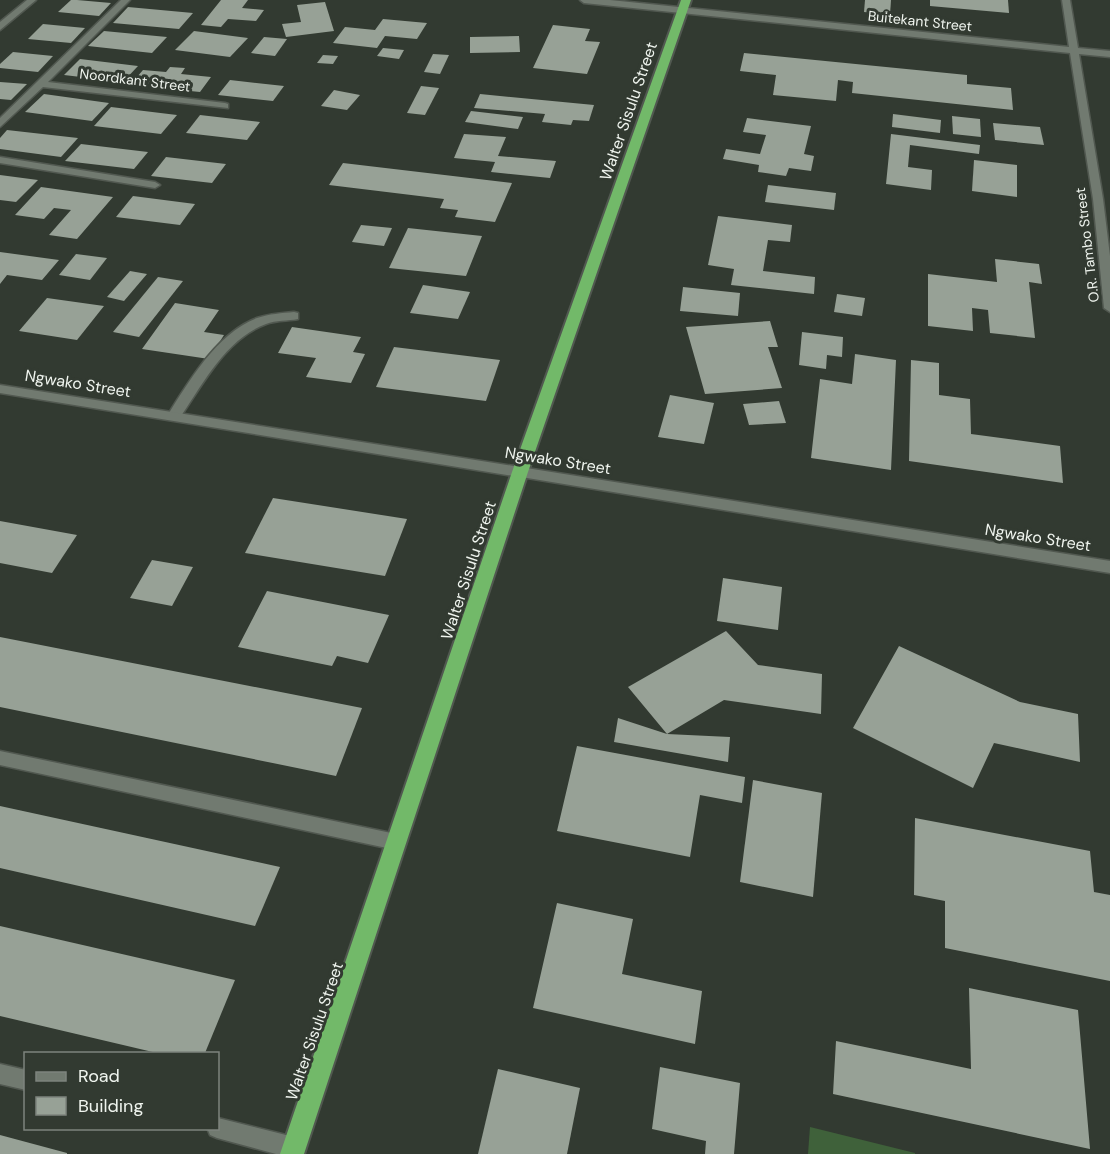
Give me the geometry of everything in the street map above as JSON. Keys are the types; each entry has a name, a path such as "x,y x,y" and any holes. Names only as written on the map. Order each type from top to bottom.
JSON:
{"highway":[{"name":"Walter Sisulu Street","path":"293,1151 520,472 684,5"}],"street":[{"path":"0,27 32,0"},
{"name":"Noordkant Street","path":"0,124 126,0"},
{"name":"Buitekant Street","path":"584,0 684,5 1110,54"},
{"name":"O.R. Tambo Street","path":"1066,0 1073,50 1104,200 1110,308"},
{"name":"Noordkant Street","path":"40,84 225,106"},
{"path":"0,160 155,185"},
{"path":"174,416 221,353 244,331 270,318 294,316"},
{"name":"Ngwako Street","path":"0,389 1110,567"},
{"path":"0,758 396,842"},
{"path":"0,1074 24,1080"},
{"path":"219,1129 293,1151"}],"green space":[{"path":"810,1127 915,1153 915,1154 808,1154"}],"building":[{"path":"71,0 111,3 99,16 58,12"},
{"path":"221,0 248,0 242,8 264,10 256,21 228,19 221,27 201,25"},
{"path":"865,0 891,0 890,15 864,12"},
{"path":"930,0 1008,0 1009,13 930,6"},
{"path":"325,2 334,31 286,37 282,24 301,22 297,5"},
{"path":"128,7 193,13 179,29 113,23"},
{"path":"383,19 427,23 417,39 385,36 377,48 333,43 345,27 375,30"},
{"path":"43,24 85,28 71,43 28,39"},
{"path":"553,25 590,29 585,41 600,42 587,74 533,68"},
{"path":"104,31 167,37 152,53 88,46"},
{"path":"194,31 248,38 230,57 175,50"},
{"path":"519,36 520,52 470,53 470,37"},
{"path":"264,37 287,39 275,56 251,53"},
{"path":"383,48 404,50 399,59 377,56"},
{"path":"13,52 53,56 38,72 0,68 0,64"},
{"path":"744,53 967,75 967,84 1011,88 1013,110 852,93 853,82 838,80 836,101 773,95 776,75 740,71"},
{"path":"433,54 449,55 440,74 424,72"},
{"path":"323,55 338,56 333,64 317,63"},
{"path":"80,59 138,66 123,82 64,75"},
{"path":"170,67 185,68 181,74 211,77 200,92 130,85 143,70 166,72"},
{"path":"230,80 284,86 273,101 218,95"},
{"path":"0,82 27,84 11,100 0,99"},
{"path":"421,86 439,88 425,115 407,113"},
{"path":"334,90 360,95 347,110 321,106"},
{"path":"44,94 109,103 92,121 25,112"},
{"path":"480,94 594,105 589,121 573,120 571,125 542,122 545,114 474,108"},
{"path":"111,107 177,115 161,134 94,126"},
{"path":"471,111 523,117 518,129 465,122"},
{"path":"893,114 941,120 940,133 892,127"},
{"path":"200,115 260,122 247,140 186,133"},
{"path":"952,116 980,119 981,137 953,134"},
{"path":"747,118 811,126 804,154 814,156 811,171 789,168 786,176 758,172 759,165 723,159 726,149 760,154 766,135 743,132"},
{"path":"993,123 1040,127 1044,145 995,140"},
{"path":"7,130 78,138 61,157 0,149 0,138"},
{"path":"464,134 506,137 498,156 556,161 550,178 491,172 495,162 454,158"},
{"path":"891,134 980,145 979,154 910,145 908,167 932,170 931,190 886,184"},
{"path":"81,144 148,152 134,169 65,161"},
{"path":"166,157 226,164 212,183 151,176"},
{"path":"974,160 1017,165 1017,197 972,191"},
{"path":"343,163 512,183 495,222 455,217 458,210 440,208 444,199 329,185"},
{"path":"0,175 38,180 16,202 0,200"},
{"path":"768,185 836,193 834,210 765,202"},
{"path":"41,187 113,197 77,239 49,235 71,210 54,208 44,219 15,215"},
{"path":"133,196 195,204 180,225 116,217"},
{"path":"718,216 792,225 790,242 768,240 763,271 815,277 814,294 731,285 734,269 708,265"},
{"path":"361,225 392,228 384,246 352,242"},
{"path":"408,228 482,236 466,276 389,268"},
{"path":"0,252 59,260 42,280 7,275 0,284"},
{"path":"76,254 107,258 90,280 59,275"},
{"path":"995,259 1039,264 1042,284 1029,282 1035,338 990,333 988,310 972,308 973,331 928,326 928,274 997,282"},
{"path":"130,271 147,274 124,301 107,297"},
{"path":"158,277 183,281 139,337 113,332"},
{"path":"423,285 470,292 458,319 410,313"},
{"path":"683,287 740,293 738,316 680,311"},
{"path":"837,294 865,298 862,316 834,312"},
{"path":"47,298 104,306 77,340 19,331"},
{"path":"175,303 219,310 204,332 224,335 209,359 142,349"},
{"path":"770,321 778,347 768,347 782,388 705,394 686,327"},
{"path":"292,327 361,337 353,352 365,354 351,383 306,377 316,358 278,353"},
{"path":"802,332 843,337 842,357 827,355 826,369 799,365"},
{"path":"394,347 500,360 486,401 376,387"},
{"path":"855,354 896,360 891,470 811,458 820,379 852,384"},
{"path":"911,360 939,363 939,395 970,399 971,434 1060,446 1063,483 909,461"},
{"path":"670,395 714,403 704,444 658,437"},
{"path":"779,401 786,423 749,425 743,404"},
{"path":"273,498 407,519 385,576 245,553"},
{"path":"0,521 77,535 52,573 0,563"},
{"path":"152,560 193,567 172,606 130,598"},
{"path":"723,578 782,587 778,630 717,621"},
{"path":"267,591 389,615 368,663 337,656 332,666 238,647"},
{"path":"726,631 758,665 822,674 821,714 724,700 667,734 628,687"},
{"path":"0,637 362,708 336,776 0,707"},
{"path":"899,646 1020,702 1078,714 1080,762 994,743 973,788 853,728"},
{"path":"618,718 667,734 730,737 728,762 614,742"},
{"path":"577,746 745,777 742,803 700,795 690,857 557,831"},
{"path":"753,780 822,793 813,897 740,882"},
{"path":"0,806 280,867 255,926 0,868"},
{"path":"915,818 1090,851 1094,892 1110,895 1110,981 945,948 945,901 914,895"},
{"path":"557,903 633,919 622,974 702,991 695,1044 533,1008"},
{"path":"0,926 235,980 205,1052 153,1052 0,1016"},
{"path":"969,988 1078,1010 1090,1149 833,1094 836,1041 971,1069"},
{"path":"660,1067 740,1083 734,1154 705,1154 706,1141 652,1129"},
{"path":"498,1069 580,1088 567,1154 478,1154"},
{"path":"0,1135 67,1153 67,1154 0,1154"}]}
